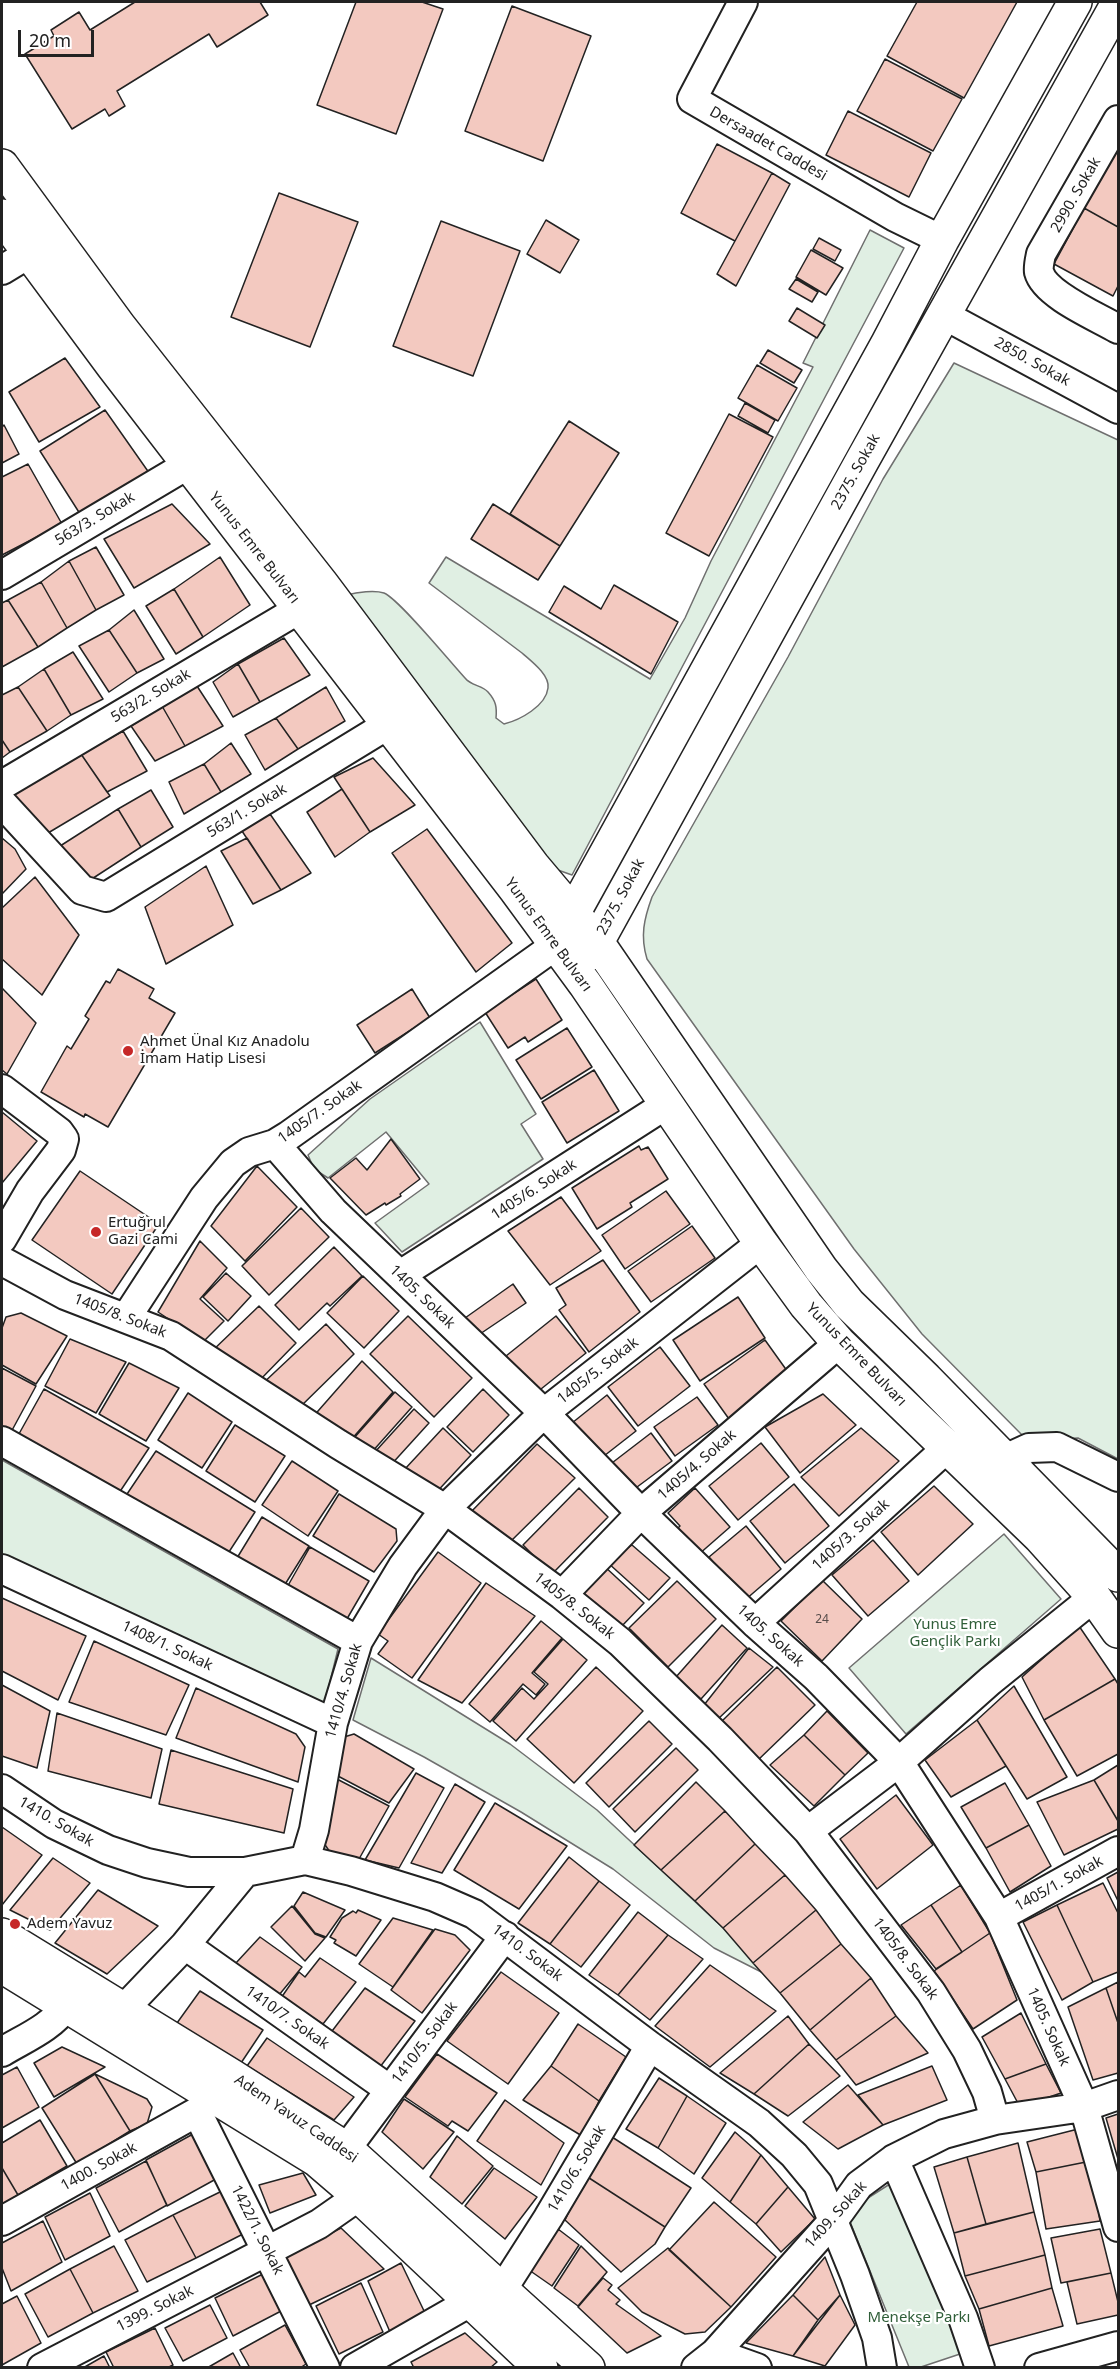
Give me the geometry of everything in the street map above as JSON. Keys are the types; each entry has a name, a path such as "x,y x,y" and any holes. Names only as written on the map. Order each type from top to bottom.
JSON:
{"main road":[{"path":"564,956 573,913 1075,2"},
{"name":"2375. Sokak","path":"564,956 585,956 597,942 1119,3"},
{"name":"Yunus Emre Bulvarı","path":"2,166 41,244 108,335 327,592 532,866 597,942 821,1269 849,1304 1119,1575"},
{"name":"Yunus Emre Bulvarı","path":"2,216 41,244"},
{"path":"912,298 944,315"},
{"name":"Yunus Emre Bulvarı","path":"108,335 189,464 564,956 806,1305 839,1343 1024,1520 1094,1597 1119,1631"},
{"name":"Adem Yavuz Caddesi","path":"2,1935 346,2150 588,2367"},
{"name":"Adem Yavuz Caddesi","path":"2,1966 67,2005 202,2102 317,2160 359,2196 541,2367"}],"street":[{"name":"Dersaadet Caddesi","path":"743,2 692,99 895,217 942,240"},
{"name":"2990. Sokak","path":"1116,130 1041,254 1038,271 1045,285 1058,295 1119,329"},
{"path":"2,270 41,244"},
{"name":"2850. Sokak","path":"944,315 1119,409"},
{"name":"563/3. Sokak","path":"2,574 189,464"},
{"name":"563/2. Sokak","path":"2,785 301,608"},
{"name":"563/1. Sokak","path":"2,803 82,890 106,897 389,724"},
{"name":"1405/7. Sokak","path":"126,1318 204,1198 233,1163 249,1152 276,1144 564,956"},
{"path":"2,1089 60,1132 64,1139 61,1150 30,1191 2,1239"},
{"name":"1405/6. Sokak","path":"400,1275 667,1104"},
{"name":"1405. Sokak","path":"276,1144 333,1211 544,1413 641,1513 755,1623 816,1677 899,1762 999,1917 1084,2107 1119,2227"},
{"name":"1405/5. Sokak","path":"445,1509 544,1413 761,1243"},
{"name":"1405/8. Sokak","path":"2,1261 65,1295 171,1336 338,1444 445,1509 562,1595 621,1642 720,1738 808,1830 931,1992 967,2050 987,2092 995,2120"},
{"name":"1405/4. Sokak","path":"562,1595 641,1513 839,1343"},
{"path":"2,1441 358,1641"},
{"name":"1405/3. Sokak","path":"755,1623 948,1447"},
{"path":"1005,1459 1029,1448 1057,1447 1119,1477"},
{"name":"1410/4. Sokak","path":"305,1860 314,1830 333,1722 358,1641 403,1566 445,1509"},
{"name":"1408/1. Sokak","path":"2,1569 333,1722"},
{"path":"808,1830 899,1762 990,1681 1094,1597"},
{"name":"1410. Sokak","path":"2,1789 54,1824 108,1851 147,1863 189,1872 245,1872 305,1860 351,1871 435,1897 474,1914 650,2046 759,2122 794,2155 818,2184 855,2275 877,2338 882,2367"},
{"name":"1405/1. Sokak","path":"999,1917 1119,1851"},
{"path":"123,2010 185,1945 245,1872"},
{"name":"1410/5. Sokak","path":"346,2150 505,1936"},
{"name":"1410/7. Sokak","path":"185,1945 390,2090"},
{"path":"2,2052 45,2027 60,2015 67,2005"},
{"name":"1410/6. Sokak","path":"502,2290 548,2218 650,2046"},
{"name":"1409. Sokak","path":"705,2360 801,2253 833,2221 859,2186 894,2159 944,2134 995,2120 1084,2107 1119,2095"},
{"name":"1400. Sokak","path":"2,2221 202,2102"},
{"name":"1422/1. Sokak","path":"202,2102 268,2252 325,2367"},
{"path":"894,2159 963,2318 980,2367"},
{"name":"1399. Sokak","path":"42,2367 268,2252 319,2224 359,2196"},
{"path":"355,2367 470,2302"},
{"path":"1039,2367 1119,2346"},
{"path":"705,2360 757,2367"}],"green space":[{"path":"870,230 904,248 572,875 555,869 347,595 376,592 384,593 391,598 413,619 467,681 488,692 495,704 496,718 504,724 524,716 543,701 548,683 539,669 522,653 429,583 446,557 650,679 685,618 711,561 813,367 803,363"},
{"path":"954,363 1118,440 1118,1459 1078,1438 1028,1441 922,1334 854,1249 647,959 645,951 644,928 652,897 788,657 883,479"},
{"path":"480,1022 536,1114 521,1124 543,1159 402,1252 375,1223 429,1184 386,1132 328,1178 314,1169 308,1155 370,1099"},
{"path":"2,1460 338,1649 324,1706 2,1556"},
{"name":"Yunus Emre Gençlik Parkı","path":"1004,1534 1061,1599 906,1734 849,1668"},
{"path":"371,1658 510,1744 597,1810 781,1982 714,1948 613,1869 521,1812 353,1720"},
{"name":"Menekşe Parkı","path":"893,2182 963,2353 921,2367 909,2367 846,2212"}],"building":[{"path":"135,2 260,2 268,15 217,47 209,34 117,91 125,106 109,116 105,109 72,129 25,54 54,36 51,30 79,12 90,30"},
{"path":"356,2 422,2 443,9 396,134 317,105"},
{"path":"917,2 1017,2 964,98 887,56"},
{"path":"512,6 591,36 543,161 465,131"},
{"path":"885,59 962,99 933,151 857,111"},
{"path":"848,111 931,153 909,197 826,155"},
{"path":"717,144 772,173 735,241 681,213"},
{"path":"1116,151 1118,153 1118,227 1084,208"},
{"path":"772,173 790,184 736,286 717,274"},
{"path":"279,193 358,222 310,347 231,317"},
{"path":"1084,208 1118,227 1118,286 1113,296 1054,264"},
{"path":"546,220 579,240 560,273 527,254"},
{"path":"441,221 520,251 473,376 393,346"},
{"path":"819,238 841,250 835,261 813,249"},
{"path":"811,250 843,268 826,295 796,277"},
{"path":"796,279 818,292 812,302 789,289"},
{"path":"797,308 825,325 817,338 789,321"},
{"path":"768,350 802,370 794,383 760,363"},
{"path":"65,358 100,407 39,442 9,392"},
{"path":"757,365 797,388 778,421 738,398"},
{"path":"745,403 775,420 768,433 738,416"},
{"path":"105,410 152,477 82,517 40,451"},
{"path":"729,414 773,437 709,556 666,533"},
{"path":"569,421 619,453 560,546 510,514"},
{"path":"4,425 19,454 2,463 2,427"},
{"path":"28,464 62,524 2,555 2,477"},
{"path":"172,504 210,544 134,588 104,539"},
{"path":"493,504 560,546 538,580 471,539"},
{"path":"96,547 124,595 96,610 69,561"},
{"path":"220,557 250,605 203,637 174,589"},
{"path":"69,561 96,610 67,628 41,582"},
{"path":"41,582 67,628 38,647 8,600"},
{"path":"614,585 678,622 651,674 549,612 564,586 601,609"},
{"path":"174,589 203,637 176,654 146,606"},
{"path":"8,600 38,647 2,667 2,603"},
{"path":"134,610 164,659 137,673 109,630"},
{"path":"109,630 137,673 109,692 79,646"},
{"path":"284,638 310,675 260,702 238,664"},
{"path":"73,652 103,699 71,715 44,669"},
{"path":"238,664 260,702 233,717 213,682"},
{"path":"44,669 71,715 47,731 18,687"},
{"path":"197,686 223,726 185,746 162,706"},
{"path":"18,687 47,731 10,752 2,740 2,695"},
{"path":"326,687 345,721 298,749 276,718"},
{"path":"162,706 185,746 155,761 131,726"},
{"path":"276,718 298,749 265,770 245,735"},
{"path":"123,731 147,771 107,792 81,754"},
{"path":"2,740 10,752 2,758"},
{"path":"231,743 251,774 221,792 204,764"},
{"path":"81,754 110,796 48,833 7,798"},
{"path":"373,758 415,805 370,832 334,777"},
{"path":"204,764 221,792 184,814 169,782"},
{"path":"342,789 370,832 335,857 307,812"},
{"path":"151,790 173,827 141,847 118,809"},
{"path":"118,809 141,847 81,886 57,848"},
{"path":"270,814 311,873 281,890 240,828"},
{"path":"427,829 512,943 476,972 392,853"},
{"path":"2,838 15,849 26,869 2,894"},
{"path":"247,838 281,890 253,904 221,851"},
{"path":"206,866 233,925 166,964 145,907"},
{"path":"35,877 79,935 42,995 2,959 2,908"},
{"path":"118,969 154,989 149,998 175,1013 108,1127 85,1114 84,1117 41,1092 67,1046 71,1049 89,1019 85,1016 106,981 110,983"},
{"path":"536,979 562,1020 528,1042 525,1037 508,1048 485,1012"},
{"path":"2,988 36,1023 7,1074 2,1070"},
{"path":"412,989 430,1018 375,1053 357,1025"},
{"path":"567,1028 592,1067 541,1099 516,1060"},
{"path":"594,1070 619,1111 567,1143 542,1102"},
{"path":"2,1112 37,1141 2,1183"},
{"path":"391,1139 420,1179 400,1194 401,1196 366,1215 330,1178 356,1158 367,1170"},
{"path":"639,1146 641,1150 648,1147 668,1179 630,1203 632,1207 597,1229 572,1188"},
{"path":"257,1166 297,1207 245,1261 211,1226"},
{"name":"Ertuğrul Gazi Cami","path":"80,1171 159,1224 112,1294 32,1240"},
{"path":"666,1191 690,1224 625,1269 602,1235"},
{"path":"561,1197 601,1251 550,1285 508,1231"},
{"path":"301,1208 329,1237 269,1295 242,1266"},
{"path":"692,1226 715,1258 651,1302 628,1271"},
{"path":"200,1241 227,1268 200,1299 224,1321 203,1342 158,1312"},
{"path":"334,1247 362,1276 330,1306 327,1303 299,1330 275,1305"},
{"path":"603,1260 640,1312 589,1352 559,1310 566,1305 556,1288"},
{"path":"226,1273 251,1296 228,1321 203,1297"},
{"path":"363,1276 399,1311 364,1348 327,1313"},
{"path":"513,1284 526,1303 477,1336 465,1318"},
{"path":"738,1297 765,1338 700,1381 673,1340"},
{"path":"259,1306 296,1343 257,1383 210,1353"},
{"path":"21,1313 67,1336 36,1384 2,1365 2,1328 6,1317"},
{"path":"408,1316 472,1378 434,1417 370,1354"},
{"path":"556,1316 586,1353 531,1397 501,1360"},
{"path":"326,1324 354,1354 296,1411 259,1387"},
{"path":"70,1339 126,1362 96,1413 45,1386"},
{"path":"765,1340 790,1375 729,1419 704,1384"},
{"path":"660,1347 690,1386 638,1426 608,1387"},
{"path":"362,1361 393,1392 350,1441 311,1419"},
{"path":"129,1363 179,1388 146,1441 99,1414"},
{"path":"2,1368 36,1386 10,1434 2,1429"},
{"path":"44,1389 149,1448 117,1496 15,1441"},
{"path":"483,1389 509,1415 473,1452 447,1427"},
{"path":"395,1392 412,1407 371,1453 354,1438"},
{"path":"188,1393 232,1422 202,1468 158,1440"},
{"path":"823,1394 856,1425 800,1473 765,1427"},
{"path":"607,1395 636,1431 595,1463 567,1427"},
{"path":"697,1397 718,1425 675,1456 654,1427"},
{"path":"414,1409 429,1423 389,1467 374,1453"},
{"path":"235,1425 285,1456 255,1502 206,1471"},
{"path":"443,1428 471,1455 432,1497 404,1470"},
{"path":"861,1428 899,1461 839,1516 801,1477"},
{"path":"651,1433 672,1461 629,1493 608,1466"},
{"path":"761,1443 789,1477 738,1520 709,1486"},
{"path":"537,1444 575,1478 511,1541 470,1513"},
{"path":"156,1451 255,1512 225,1558 123,1500"},
{"path":"292,1461 338,1491 308,1536 262,1505"},
{"path":"794,1484 829,1526 785,1563 750,1521"},
{"path":"934,1486 973,1524 918,1575 881,1532"},
{"path":"579,1488 608,1517 552,1574 523,1545"},
{"path":"695,1488 730,1527 698,1555 676,1530 680,1526 668,1513"},
{"path":"339,1494 396,1529 397,1541 374,1572 313,1536"},
{"path":"262,1517 309,1546 284,1586 237,1558"},
{"path":"746,1526 781,1569 745,1600 709,1557"},
{"path":"873,1540 909,1581 868,1616 832,1575"},
{"path":"632,1545 670,1578 649,1600 607,1562"},
{"path":"310,1547 369,1581 344,1624 286,1589"},
{"path":"438,1552 481,1583 412,1678 378,1654 388,1641 378,1634"},
{"path":"603,1565 644,1603 620,1628 582,1594"},
{"path":"822,1580 862,1619 822,1661 781,1621"},
{"path":"677,1581 716,1619 668,1667 629,1628"},
{"path":"486,1583 535,1616 462,1703 418,1680"},
{"path":"2,1598 86,1636 58,1700 2,1671"},
{"path":"541,1621 562,1638 532,1673 545,1684 536,1695 523,1684 490,1722 469,1704"},
{"path":"722,1625 747,1648 701,1699 676,1677"},
{"path":"1079,1626 1115,1679 1044,1720 1022,1677"},
{"path":"563,1639 587,1660 516,1741 493,1721 522,1688 534,1699 548,1684 534,1672"},
{"path":"94,1641 189,1685 166,1735 69,1702"},
{"path":"749,1648 773,1667 718,1719 704,1705"},
{"path":"596,1667 643,1711 574,1783 527,1739"},
{"path":"777,1667 815,1705 757,1761 720,1723"},
{"path":"1115,1679 1118,1684 1118,1754 1077,1776 1044,1720"},
{"path":"2,1685 50,1711 37,1768 2,1756"},
{"path":"1014,1686 1067,1777 1027,1799 977,1720"},
{"path":"196,1688 296,1734 305,1747 298,1782 176,1738"},
{"path":"827,1711 868,1753 845,1775 804,1735"},
{"path":"57,1713 162,1749 151,1798 48,1771"},
{"path":"977,1720 1006,1766 951,1797 925,1760"},
{"path":"649,1721 672,1744 609,1807 586,1783"},
{"path":"354,1734 414,1769 389,1803 336,1775 344,1737"},
{"path":"804,1735 845,1775 814,1806 770,1765"},
{"path":"676,1748 698,1770 635,1832 613,1809"},
{"path":"171,1750 293,1789 284,1833 159,1804"},
{"path":"1118,1765 1118,1821 1094,1780"},
{"path":"416,1773 444,1788 399,1868 365,1860"},
{"path":"333,1777 389,1806 359,1859 330,1852 321,1839"},
{"path":"1094,1780 1118,1821 1118,1829 1064,1855 1037,1802"},
{"path":"696,1782 725,1811 661,1870 634,1845"},
{"path":"1005,1783 1029,1825 986,1848 961,1807"},
{"path":"455,1784 485,1802 442,1873 411,1863"},
{"path":"896,1795 933,1845 877,1889 840,1839"},
{"path":"495,1803 567,1846 519,1909 454,1870"},
{"path":"725,1811 755,1844 695,1901 661,1870"},
{"path":"1029,1825 1051,1866 1010,1892 986,1848"},
{"path":"2,1827 42,1855 2,1905"},
{"path":"755,1844 785,1875 723,1928 695,1901"},
{"path":"569,1857 599,1881 550,1944 518,1923"},
{"path":"53,1858 90,1883 50,1930 10,1910"},
{"path":"1118,1872 1118,1901 1107,1878"},
{"path":"785,1875 816,1910 753,1963 723,1928"},
{"path":"599,1881 630,1905 581,1967 550,1944"},
{"path":"1103,1883 1118,1913 1118,1972 1093,1982 1057,1905"},
{"path":"961,1885 990,1933 962,1952 931,1905"},
{"path":"98,1890 158,1926 107,1974 55,1943"},
{"path":"303,1892 345,1910 326,1937 315,1933 294,1906"},
{"path":"931,1905 962,1952 936,1969 901,1925"},
{"path":"1057,1905 1093,1982 1062,2000 1023,1922"},
{"path":"292,1906 315,1934 325,1938 305,1961 271,1927"},
{"path":"358,1910 381,1920 356,1956 334,1943 336,1940 330,1937 342,1918"},
{"path":"816,1910 841,1944 780,1993 753,1963"},
{"path":"638,1912 668,1935 618,1995 589,1975"},
{"path":"393,1918 433,1930 393,1987 359,1964"},
{"path":"435,1929 455,1935 470,1950 422,2013 391,1990"},
{"path":"990,1933 1017,2000 973,2029 934,1971"},
{"path":"668,1935 703,1959 650,2020 618,1995"},
{"path":"260,1937 302,1967 279,1995 235,1964"},
{"path":"841,1944 871,1978 810,2030 780,1993"},
{"path":"320,1958 356,1982 323,2024 281,1998 299,1972 305,1977"},
{"path":"710,1965 776,2011 710,2067 655,2026"},
{"path":"501,1972 559,2013 508,2084 447,2041"},
{"path":"871,1978 896,2016 836,2060 810,2030"},
{"path":"1118,1982 1118,2023 1106,1988"},
{"path":"365,1988 415,2021 380,2067 329,2035"},
{"path":"1106,1988 1118,2023 1118,2073 1093,2080 1068,2007"},
{"path":"200,1991 263,2030 241,2063 177,2023"},
{"path":"1021,2013 1046,2064 1005,2079 982,2037"},
{"path":"788,2016 809,2044 754,2094 720,2073"},
{"path":"896,2016 928,2053 856,2085 836,2060"},
{"path":"578,2024 626,2057 599,2101 551,2066"},
{"path":"267,2038 354,2097 334,2120 247,2066"},
{"path":"809,2044 840,2076 788,2116 754,2094"},
{"path":"62,2047 105,2067 54,2097 34,2063"},
{"path":"437,2054 497,2093 468,2131 452,2121 448,2126 405,2097"},
{"path":"1046,2064 1061,2093 1020,2107 1005,2079"},
{"path":"551,2066 599,2101 582,2136 523,2100"},
{"path":"932,2066 947,2100 883,2125 858,2095"},
{"path":"17,2067 39,2107 2,2128 2,2075"},
{"path":"95,2074 147,2099 152,2107 147,2124 130,2131"},
{"path":"95,2074 130,2131 77,2164 42,2108"},
{"path":"659,2078 687,2096 658,2148 626,2129"},
{"path":"848,2085 883,2125 838,2149 803,2122"},
{"path":"687,2096 726,2123 694,2174 658,2148"},
{"path":"404,2099 454,2132 423,2169 382,2132"},
{"path":"505,2100 564,2143 541,2185 477,2141"},
{"path":"1118,2114 1118,2159 1106,2118"},
{"path":"40,2120 67,2166 18,2195 2,2168 2,2143"},
{"path":"1082,2128 1091,2161 1036,2172 1027,2142"},
{"path":"735,2132 761,2155 730,2202 702,2178"},
{"path":"193,2134 216,2179 167,2206 146,2160"},
{"path":"457,2136 493,2166 462,2204 430,2177"},
{"path":"612,2137 691,2188 665,2227 586,2176"},
{"path":"1018,2143 1034,2212 986,2224 967,2157"},
{"path":"761,2155 788,2187 756,2224 730,2202"},
{"path":"967,2157 986,2224 954,2233 934,2167"},
{"path":"146,2161 167,2205 119,2232 96,2188"},
{"path":"1091,2161 1100,2221 1046,2229 1036,2172"},
{"path":"2,2168 18,2195 2,2205"},
{"path":"494,2168 537,2197 505,2239 465,2206"},
{"path":"303,2173 316,2195 270,2213 259,2185"},
{"path":"586,2176 665,2227 655,2244 621,2272 565,2220"},
{"path":"788,2187 815,2219 781,2252 756,2224"},
{"path":"222,2191 245,2233 196,2258 173,2215"},
{"path":"90,2193 110,2236 65,2260 45,2217"},
{"path":"714,2202 776,2257 731,2307 669,2250"},
{"path":"1034,2212 1045,2255 965,2276 954,2233"},
{"path":"173,2215 196,2258 147,2282 125,2240"},
{"path":"43,2221 62,2262 11,2291 2,2268 2,2243"},
{"path":"341,2228 384,2269 307,2306 283,2258"},
{"path":"558,2229 579,2245 552,2286 529,2270"},
{"path":"1100,2229 1111,2273 1061,2283 1051,2238"},
{"path":"114,2246 138,2291 93,2313 70,2269"},
{"path":"581,2246 607,2272 578,2306 554,2288"},
{"path":"668,2248 731,2307 705,2332 685,2334 642,2312 618,2288"},
{"path":"1045,2255 1052,2288 979,2309 965,2276"},
{"path":"825,2257 840,2295 818,2320 793,2295"},
{"path":"401,2263 426,2315 390,2332 368,2281"},
{"path":"70,2269 93,2313 48,2337 25,2294"},
{"path":"267,2272 285,2309 233,2336 215,2298"},
{"path":"1111,2273 1118,2302 1118,2315 1077,2324 1067,2282"},
{"path":"603,2278 612,2285 608,2290 620,2300 616,2304 661,2336 627,2353 578,2307"},
{"path":"361,2283 383,2332 339,2354 316,2306"},
{"path":"1052,2288 1063,2326 989,2346 979,2309"},
{"path":"793,2295 818,2320 793,2356 746,2343"},
{"path":"840,2295 855,2325 825,2366 793,2356"},
{"path":"17,2296 41,2343 2,2365 2,2304"},
{"path":"210,2305 227,2338 183,2361 165,2328"},
{"path":"285,2325 306,2364 300,2368 250,2368 240,2350"},
{"path":"155,2328 173,2365 167,2368 114,2368 106,2352"},
{"path":"465,2333 497,2362 490,2368 414,2368 411,2362"},
{"path":"233,2353 241,2368 207,2368"},
{"path":"104,2356 110,2368 83,2368"}],"place":[{"name":"Ahmet Ünal Kız Anadolu İmam Hatip Lisesi","path":"128,1051"},
{"name":"Ertuğrul Gazi Cami","path":"96,1232"},
{"name":"Adem Yavuz","path":"15,1924"}]}
